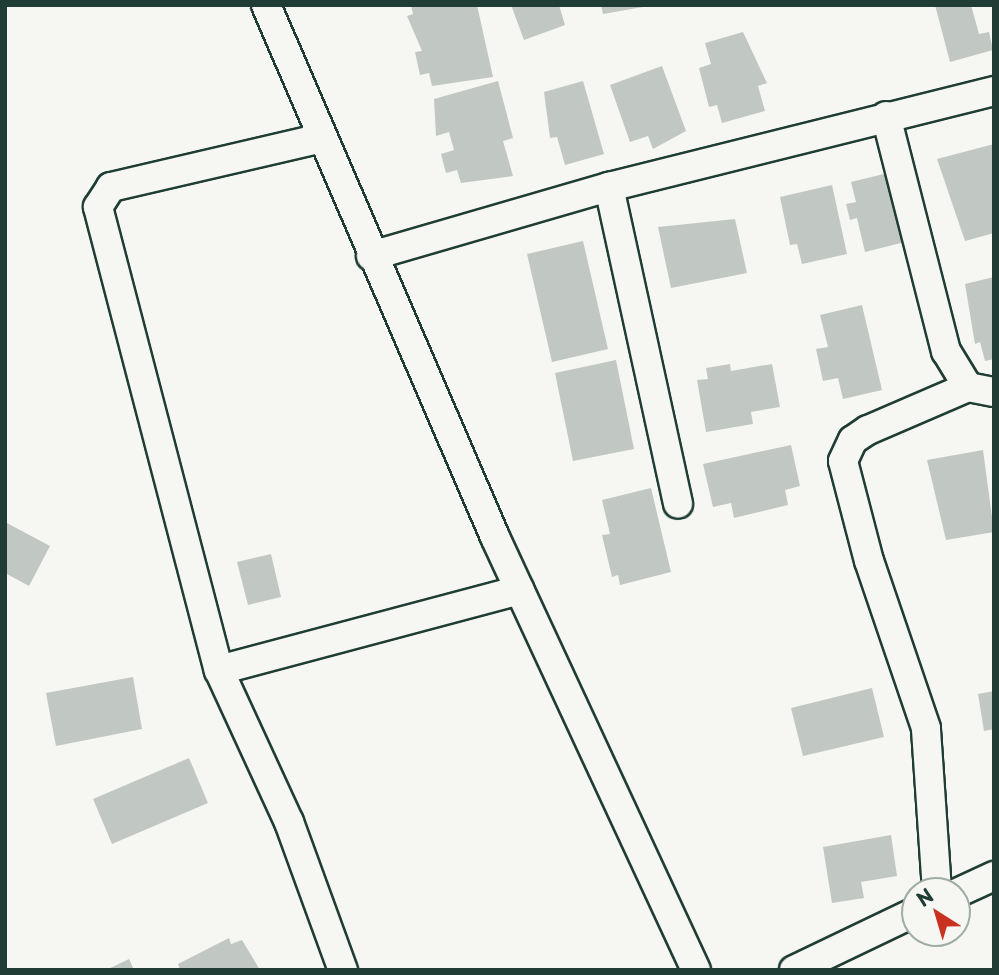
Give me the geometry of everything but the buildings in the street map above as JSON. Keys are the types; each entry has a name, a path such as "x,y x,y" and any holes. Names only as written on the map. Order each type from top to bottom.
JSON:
{"street":[{"path":"266,5 371,256 520,590 696,970"},
{"path":"371,256 608,187 994,91"},
{"path":"886,116 946,351 981,390 868,430 853,440 843,461 869,561 926,728 936,877"},
{"path":"322,138 124,183 99,199 219,670 289,822 342,970"},
{"path":"608,187 678,504"},
{"path":"219,670 520,590"},
{"path":"971,887 994,876"},
{"path":"794,970 901,919"}]}
